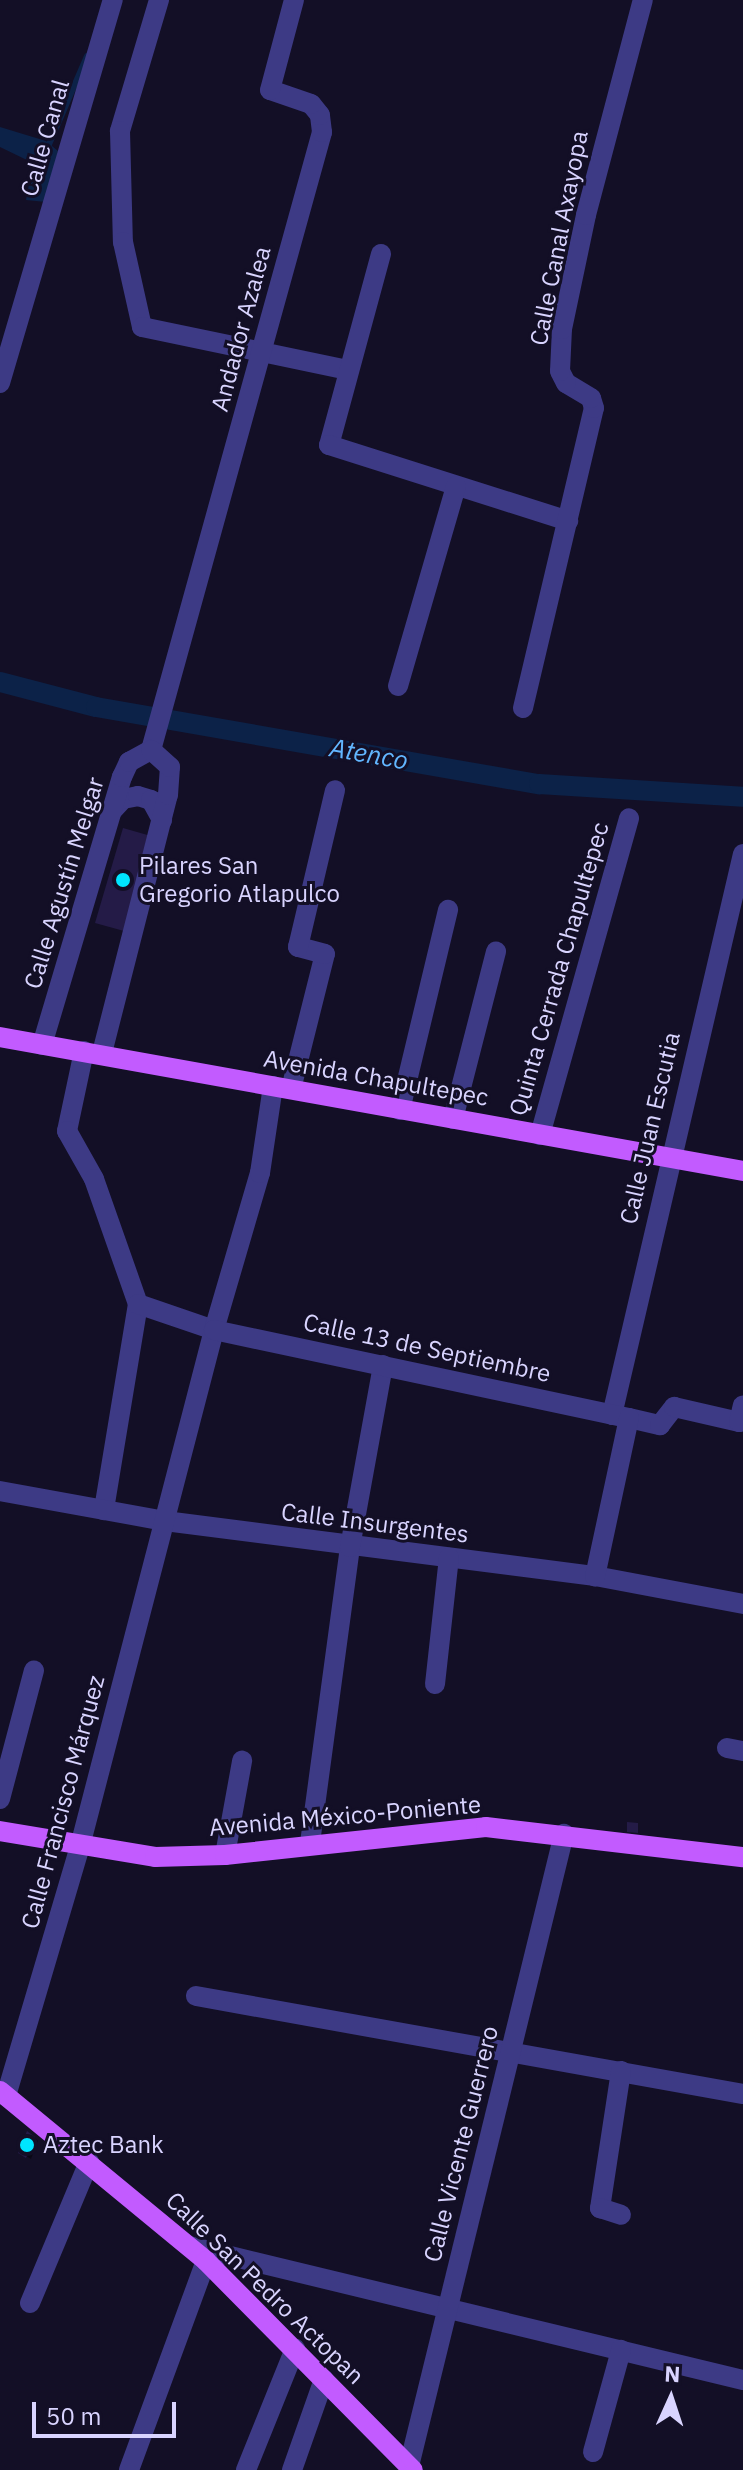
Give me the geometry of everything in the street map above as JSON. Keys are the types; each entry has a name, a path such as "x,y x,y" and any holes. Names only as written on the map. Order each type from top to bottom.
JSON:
{"main road":[{"name":"Avenida Chapultepec","path":"0,1037 743,1171"},
{"name":"Avenida México-Poniente","path":"0,1831 155,1857 225,1855 445,1829 564,1834 743,1857"},
{"name":"Calle San Pedro Actopan","path":"3,2093 206,2261 411,2468"}],"street":[{"name":"Calle Canal","path":"0,383 113,0"},
{"path":"159,0 120,131 123,242 142,327 347,370"},
{"name":"Andador Azalea","path":"151,750 322,132 320,115 311,104 270,90 294,0"},
{"name":"Calle Canal Axayopa","path":"523,708 594,408 591,398 566,383 560,371 562,329 586,215 643,0"},
{"path":"381,254 329,445 568,521"},
{"path":"398,686 456,486"},
{"path":"104,1510 138,1304 94,1179 67,1131 162,820 170,767 151,750"},
{"name":"Calle Agustín Melgar","path":"42,1045 129,762 151,750"},
{"path":"165,1521 214,1330 282,1087 325,954 298,947 335,790"},
{"path":"112,811 123,799 138,796 151,800 162,820"},
{"name":"Quinta Cerrada Chapultepec","path":"540,1135 629,818"},
{"name":"Calle Juan Escutia","path":"620,1416 669,1158 743,854"},
{"path":"400,1110 448,910"},
{"path":"453,1119 496,951"},
{"name":"Calle 13 de Septiembre","path":"138,1304 214,1330 660,1425 674,1407 739,1422 743,1405"},
{"path":"310,1843 350,1547 383,1365"},
{"path":"595,1576 620,1416"},
{"name":"Calle Insurgentes","path":"0,1491 165,1521 595,1576 743,1604"},
{"name":"Calle Francisco Márquez","path":"3,2093 80,1846 165,1521"},
{"path":"435,1684 449,1558"},
{"path":"0,1799 34,1670"},
{"path":"225,1855 242,1761"},
{"name":"Calle Vicente Guerrero","path":"411,2468 564,1834"},
{"path":"196,1996 743,2094"},
{"path":"621,2071 600,2208 621,2215"},
{"path":"30,2303 89,2162"},
{"path":"189,2246 743,2380"},
{"path":"129,2470 206,2261"},
{"path":"246,2470 295,2349"},
{"path":"593,2452 621,2350"},
{"path":"292,2470 324,2379"}],"water":[{"path":"0,127 46,141 58,151 46,202 26,200 33,163 0,147"}],"building":[{"path":"123,828 151,836 124,931 95,923"},
{"path":"627,1822 638,1823 638,1833 627,1832"},
{"name":"Aztec Bank","path":"27,2131 35,2137 26,2158 18,2153"}],"waterway":[{"path":"47,149 87,56"},
{"name":"Atenco","path":"0,682 96,707 539,784 743,797"}],"place":[{"name":"Pilares San Gregorio Atlapulco","path":"123,880"},
{"name":"Aztec Bank","path":"27,2145"}]}
